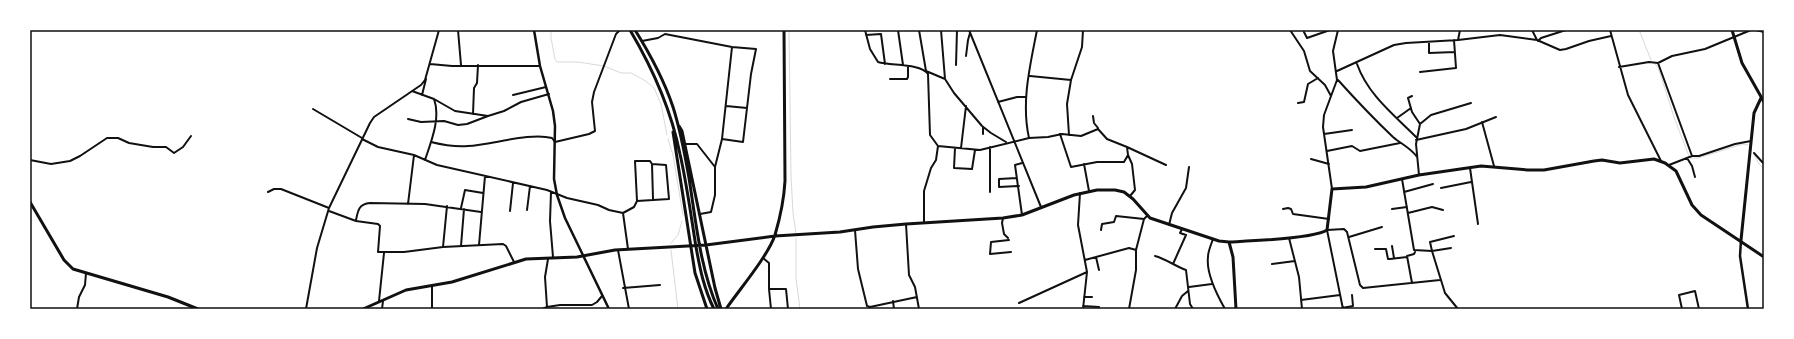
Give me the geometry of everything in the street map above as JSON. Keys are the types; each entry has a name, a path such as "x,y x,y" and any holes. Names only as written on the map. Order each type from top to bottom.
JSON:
{"main road":[{"path":"630,30 654,74 674,128 701,274 709,299 714,309"},
{"path":"635,30 661,77 673,106 689,176 699,240 710,287 718,309"},
{"path":"726,309 762,258 774,236 784,201 784,30"},
{"path":"1732,30 1742,63 1764,102"},
{"path":"1741,240 1754,113 1761,98"},
{"path":"677,123 682,131 715,288 721,309"},
{"path":"674,128 673,137 690,246 695,273 707,309"},
{"path":"363,309 406,290 452,282 526,259 584,256 618,250 706,245 774,236 805,235 924,222 1003,218 1022,215 1080,193 1090,191 1115,190 1124,192 1130,196 1147,216 1169,225 1213,239 1229,242 1289,238 1320,233 1327,230 1332,189 1366,187 1419,175 1469,167 1494,166 1528,170 1544,170 1602,160 1620,163 1654,159 1669,165 1676,172 1692,205 1701,215 1741,240 1764,257"},
{"path":"30,202 64,260 73,268 168,297 198,309"},
{"path":"1229,242 1233,257 1236,309"}],"street":[{"path":"422,95 439,30"},
{"path":"458,30 460,65"},
{"path":"534,30 540,66 549,94 555,126 554,179 557,195 565,218 609,309"},
{"path":"555,142 589,134 595,131 592,102 603,66 616,34 620,30"},
{"path":"865,30 873,56 878,62 908,66 926,71 945,79"},
{"path":"898,30 903,65"},
{"path":"919,30 926,71 928,74 930,136 938,146 975,150 1029,138 1060,134 1081,136 1098,129"},
{"path":"941,30 945,79 952,90 983,127 990,133 1007,142"},
{"path":"956,65 957,30"},
{"path":"1029,138 1026,123 1025,97 1030,76 1037,30"},
{"path":"1069,135 1068,104 1072,80 1082,47 1083,30"},
{"path":"1290,30 1304,51 1310,71 1325,84 1331,96"},
{"path":"1304,32 1307,38 1330,30"},
{"path":"1332,189 1324,134 1324,115 1338,80 1334,51 1338,30"},
{"path":"1458,40 1460,30"},
{"path":"1532,30 1537,40"},
{"path":"1537,40 1566,30"},
{"path":"1610,30 1619,67 1628,95 1661,161"},
{"path":"1619,67 1649,62 1658,63 1672,56 1705,49 1735,38 1751,30"},
{"path":"1756,30 1764,32"},
{"path":"966,56 970,32"},
{"path":"970,32 1041,207"},
{"path":"642,41 658,38 665,34 732,47 756,48 750,74 743,142 722,139"},
{"path":"866,35 881,34 885,64"},
{"path":"1337,71 1356,64 1394,46 1500,35 1537,40 1557,49 1566,49 1589,40 1611,36"},
{"path":"1420,72 1456,68 1454,40"},
{"path":"1430,42 1430,53 1455,52"},
{"path":"699,214 712,212 715,195 715,167 722,139 732,47"},
{"path":"1658,63 1692,156"},
{"path":"430,64 540,66"},
{"path":"1356,64 1368,86 1394,117 1397,118 1416,138"},
{"path":"473,114 474,88 477,83 478,65"},
{"path":"890,79 906,79 908,77 908,66"},
{"path":"306,309 317,248 329,209 362,139 374,117 421,85 427,75"},
{"path":"1030,76 1072,80"},
{"path":"1298,103 1304,102 1308,84 1318,78"},
{"path":"1338,80 1364,110 1417,157"},
{"path":"513,95 547,87"},
{"path":"412,91 434,99 455,111 488,116"},
{"path":"408,119 421,122 444,121 467,124 504,111 521,102 549,94"},
{"path":"1412,96 1408,98 1411,108 1420,124"},
{"path":"998,102 1017,97 1025,97"},
{"path":"425,160 431,142 435,122 436,105 434,99"},
{"path":"1419,175 1416,138 1420,124 1432,115 1472,104"},
{"path":"726,106 747,108"},
{"path":"961,148 966,106"},
{"path":"1397,118 1411,108"},
{"path":"313,109 378,147 414,155 438,164 546,190 557,195 623,213 634,206 637,201 635,161 650,161 652,164 666,165 669,198 637,201"},
{"path":"1093,116 1096,126 1107,139 1166,165"},
{"path":"1416,138 1466,129 1496,117"},
{"path":"1482,122 1494,166"},
{"path":"983,127 983,134"},
{"path":"1324,134 1352,130"},
{"path":"1060,134 1071,167 1097,162 1124,162 1128,155"},
{"path":"30,160 52,164 70,161 107,138 118,138 130,143 153,147 166,147 174,153 183,146 191,136"},
{"path":"431,142 468,146 539,137 552,138 555,142"},
{"path":"1669,165 1692,156 1699,156 1735,144 1751,142"},
{"path":"1326,151 1352,146 1360,151 1401,143"},
{"path":"685,144 697,144 715,167"},
{"path":"924,222 924,191 931,168 936,160 938,146"},
{"path":"990,147 990,192"},
{"path":"1127,147 1128,155 1132,164 1135,190 1130,196"},
{"path":"955,148 954,168 972,169 975,150"},
{"path":"1754,153 1764,164"},
{"path":"408,204 414,155"},
{"path":"1687,158 1692,166 1695,177"},
{"path":"1311,159 1329,164"},
{"path":"1022,163 1015,165 1022,215"},
{"path":"652,164 653,200"},
{"path":"1084,164 1090,191"},
{"path":"1169,225 1172,213 1186,188 1189,167"},
{"path":"1469,167 1478,224"},
{"path":"479,245 485,176"},
{"path":"1017,178 999,179 999,186 1019,186"},
{"path":"1402,179 1415,252"},
{"path":"510,211 513,182"},
{"path":"1441,188 1471,182"},
{"path":"1404,192 1433,184"},
{"path":"527,210 530,186"},
{"path":"268,192 274,189 281,189 356,220 378,224 380,226 378,252 384,253 443,247 503,244 506,246 514,263"},
{"path":"461,246 465,190 483,193"},
{"path":"551,192 550,221 553,257"},
{"path":"1080,193 1078,225 1087,272 1083,308 1099,307"},
{"path":"356,220 359,208 363,204 447,206 481,212"},
{"path":"443,247 447,206"},
{"path":"1392,209 1407,206"},
{"path":"1408,213 1432,208 1443,210"},
{"path":"1283,209 1290,209 1293,214 1329,219"},
{"path":"623,213 628,250"},
{"path":"1101,230 1102,224 1114,222 1116,216 1144,219"},
{"path":"1129,309 1136,270 1136,250 1144,219 1147,216"},
{"path":"1003,218 1002,223 1004,234 1009,239 991,242 990,254 1011,252"},
{"path":"906,224 909,271 919,309"},
{"path":"1349,237 1382,227"},
{"path":"1173,264 1186,235 1180,233 1182,229"},
{"path":"1352,295 1353,306 1343,308 1327,230 1344,229 1348,232 1360,285 1363,288 1440,280"},
{"path":"855,230 858,268 867,305 870,307 892,301 917,297"},
{"path":"1454,236 1430,242 1445,293 1458,309"},
{"path":"1289,238 1299,277 1302,309"},
{"path":"1213,239 1208,258 1212,284 1225,309 1227,309"},
{"path":"1741,240 1740,256 1748,309"},
{"path":"1392,246 1394,258"},
{"path":"1085,260 1129,248 1136,250"},
{"path":"1375,249 1386,249 1388,259 1407,257 1415,252 1432,252 1451,248"},
{"path":"618,250 623,288 628,309"},
{"path":"380,302 384,253"},
{"path":"1155,256 1165,259 1187,271 1190,304 1193,309"},
{"path":"547,307 545,277 548,257"},
{"path":"1096,257 1099,270"},
{"path":"1407,257 1412,283"},
{"path":"762,258 769,263 771,309"},
{"path":"1272,264 1295,261"},
{"path":"1019,303 1087,272"},
{"path":"77,309 79,297 84,290 86,273"},
{"path":"1188,287 1212,284"},
{"path":"623,288 660,285"},
{"path":"432,286 432,309"},
{"path":"769,289 786,289 788,309"},
{"path":"1175,309 1182,296 1189,291"},
{"path":"1682,309 1678,295 1695,291 1699,309"},
{"path":"1301,300 1340,295"},
{"path":"542,309 560,305 592,305 602,296"},
{"path":"1084,297 1092,297"},
{"path":"382,309 383,300"},
{"path":"892,301 894,309"}],"waterway":[{"path":"551,30 551,38 555,59 557,62 578,62 604,66 621,73 631,73 644,80 654,88 661,104 667,135"},
{"path":"789,30 791,176 793,213 796,233"},
{"path":"1639,30 1651,60"},
{"path":"1655,64 1658,67 1675,120 1689,156"},
{"path":"668,139 673,155 683,215"},
{"path":"1691,158 1698,158 1743,144 1748,145"},
{"path":"1754,154 1759,164 1764,169"},
{"path":"671,243 678,235 682,221"},
{"path":"796,238 796,279 800,309"},
{"path":"671,250 678,309"}]}
